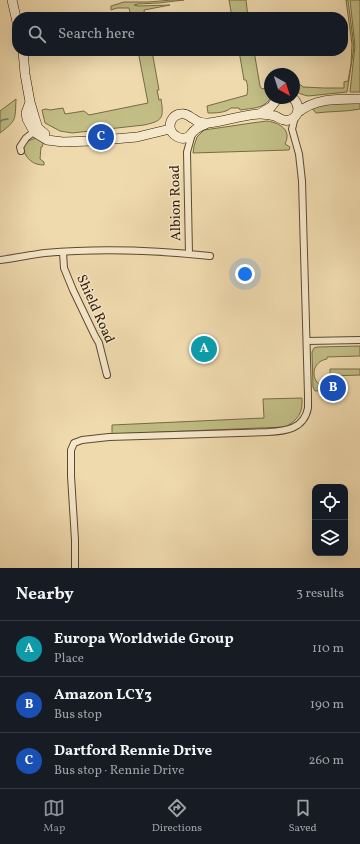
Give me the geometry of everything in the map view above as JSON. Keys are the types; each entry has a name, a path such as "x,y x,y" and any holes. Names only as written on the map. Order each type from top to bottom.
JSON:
{"street":[{"path":"12,0 15,12"},
{"path":"18,0 19,12"},
{"path":"24,56 30,102 36,130"},
{"path":"208,123 193,119 187,114 179,114 172,120 170,129 174,135 185,138 208,123 259,114 289,120 302,109 314,103 360,98"},
{"path":"300,100 314,103"},
{"path":"259,114 267,110 273,104"},
{"path":"275,104 274,111 293,132"},
{"path":"75,568 75,540 71,476 71,450 74,443 82,440 109,437 290,430 302,421 308,408 307,341 302,181 299,154 292,129 298,106 297,104"},
{"path":"193,119 195,127 193,132"},
{"path":"36,130 48,136 53,141 90,141 137,137 170,129"},
{"path":"21,151 20,147 26,138 36,130"},
{"name":"Albion Road","path":"189,254 187,152 193,132"},
{"name":"Albion Road","path":"178,137 187,152"},
{"path":"0,260 44,253 92,250 128,250 210,256"},
{"name":"Shield Road","path":"63,252 64,268 72,290 99,343 107,375"},
{"path":"307,341 360,340"}],"shaded area":[{"path":"184,0 134,5 170,5 144,10 144,12 130,12 129,8 117,8 111,10 111,6 124,2"},
{"path":"229,0 246,0 247,12 231,12"},
{"path":"346,0 348,0 354,47 347,92 308,96 300,94 300,85 303,87 344,88 344,82 348,81 351,64 352,44"},
{"path":"350,0 360,0 360,92 350,92 355,46"},
{"path":"139,56 153,56 159,90 157,90 159,100 161,99 162,105 162,115 159,120 144,125 72,133 60,131 45,123 42,110 63,108 65,114 84,111 89,115 148,103"},
{"path":"240,56 255,56 260,86 262,89 264,88 264,105 257,108 240,110 239,108 231,108 223,112 208,113 207,106 247,95 248,89 246,80 244,80"},
{"path":"16,99 14,119 10,125 0,133 0,111"},
{"path":"360,101 360,109 316,113 312,108 299,117 304,112 311,108 319,105 336,102"},
{"path":"267,121 276,123 284,128 287,135 285,144 290,147 289,150 193,153 197,137 204,130"},
{"path":"36,138 44,141 41,147 40,159 44,162 44,165 32,162 24,152 24,146 28,141"},
{"path":"360,346 360,356 327,357 327,359 321,361 317,365 314,374 315,379 322,386 328,388 328,390 315,391 313,387 312,352 314,348"},
{"path":"330,369 360,369 360,375 330,376"},
{"path":"302,398 302,408 299,416 285,427 112,434 112,425 264,418 263,399"}],"waterway":[{"path":"0,122 8,119"}],"place":[{"name":"Dartford Rennie Drive","path":"101,137"},
{"name":"Europa Worldwide Group","path":"204,349"},
{"name":"Amazon LCY3","path":"333,388"}]}
